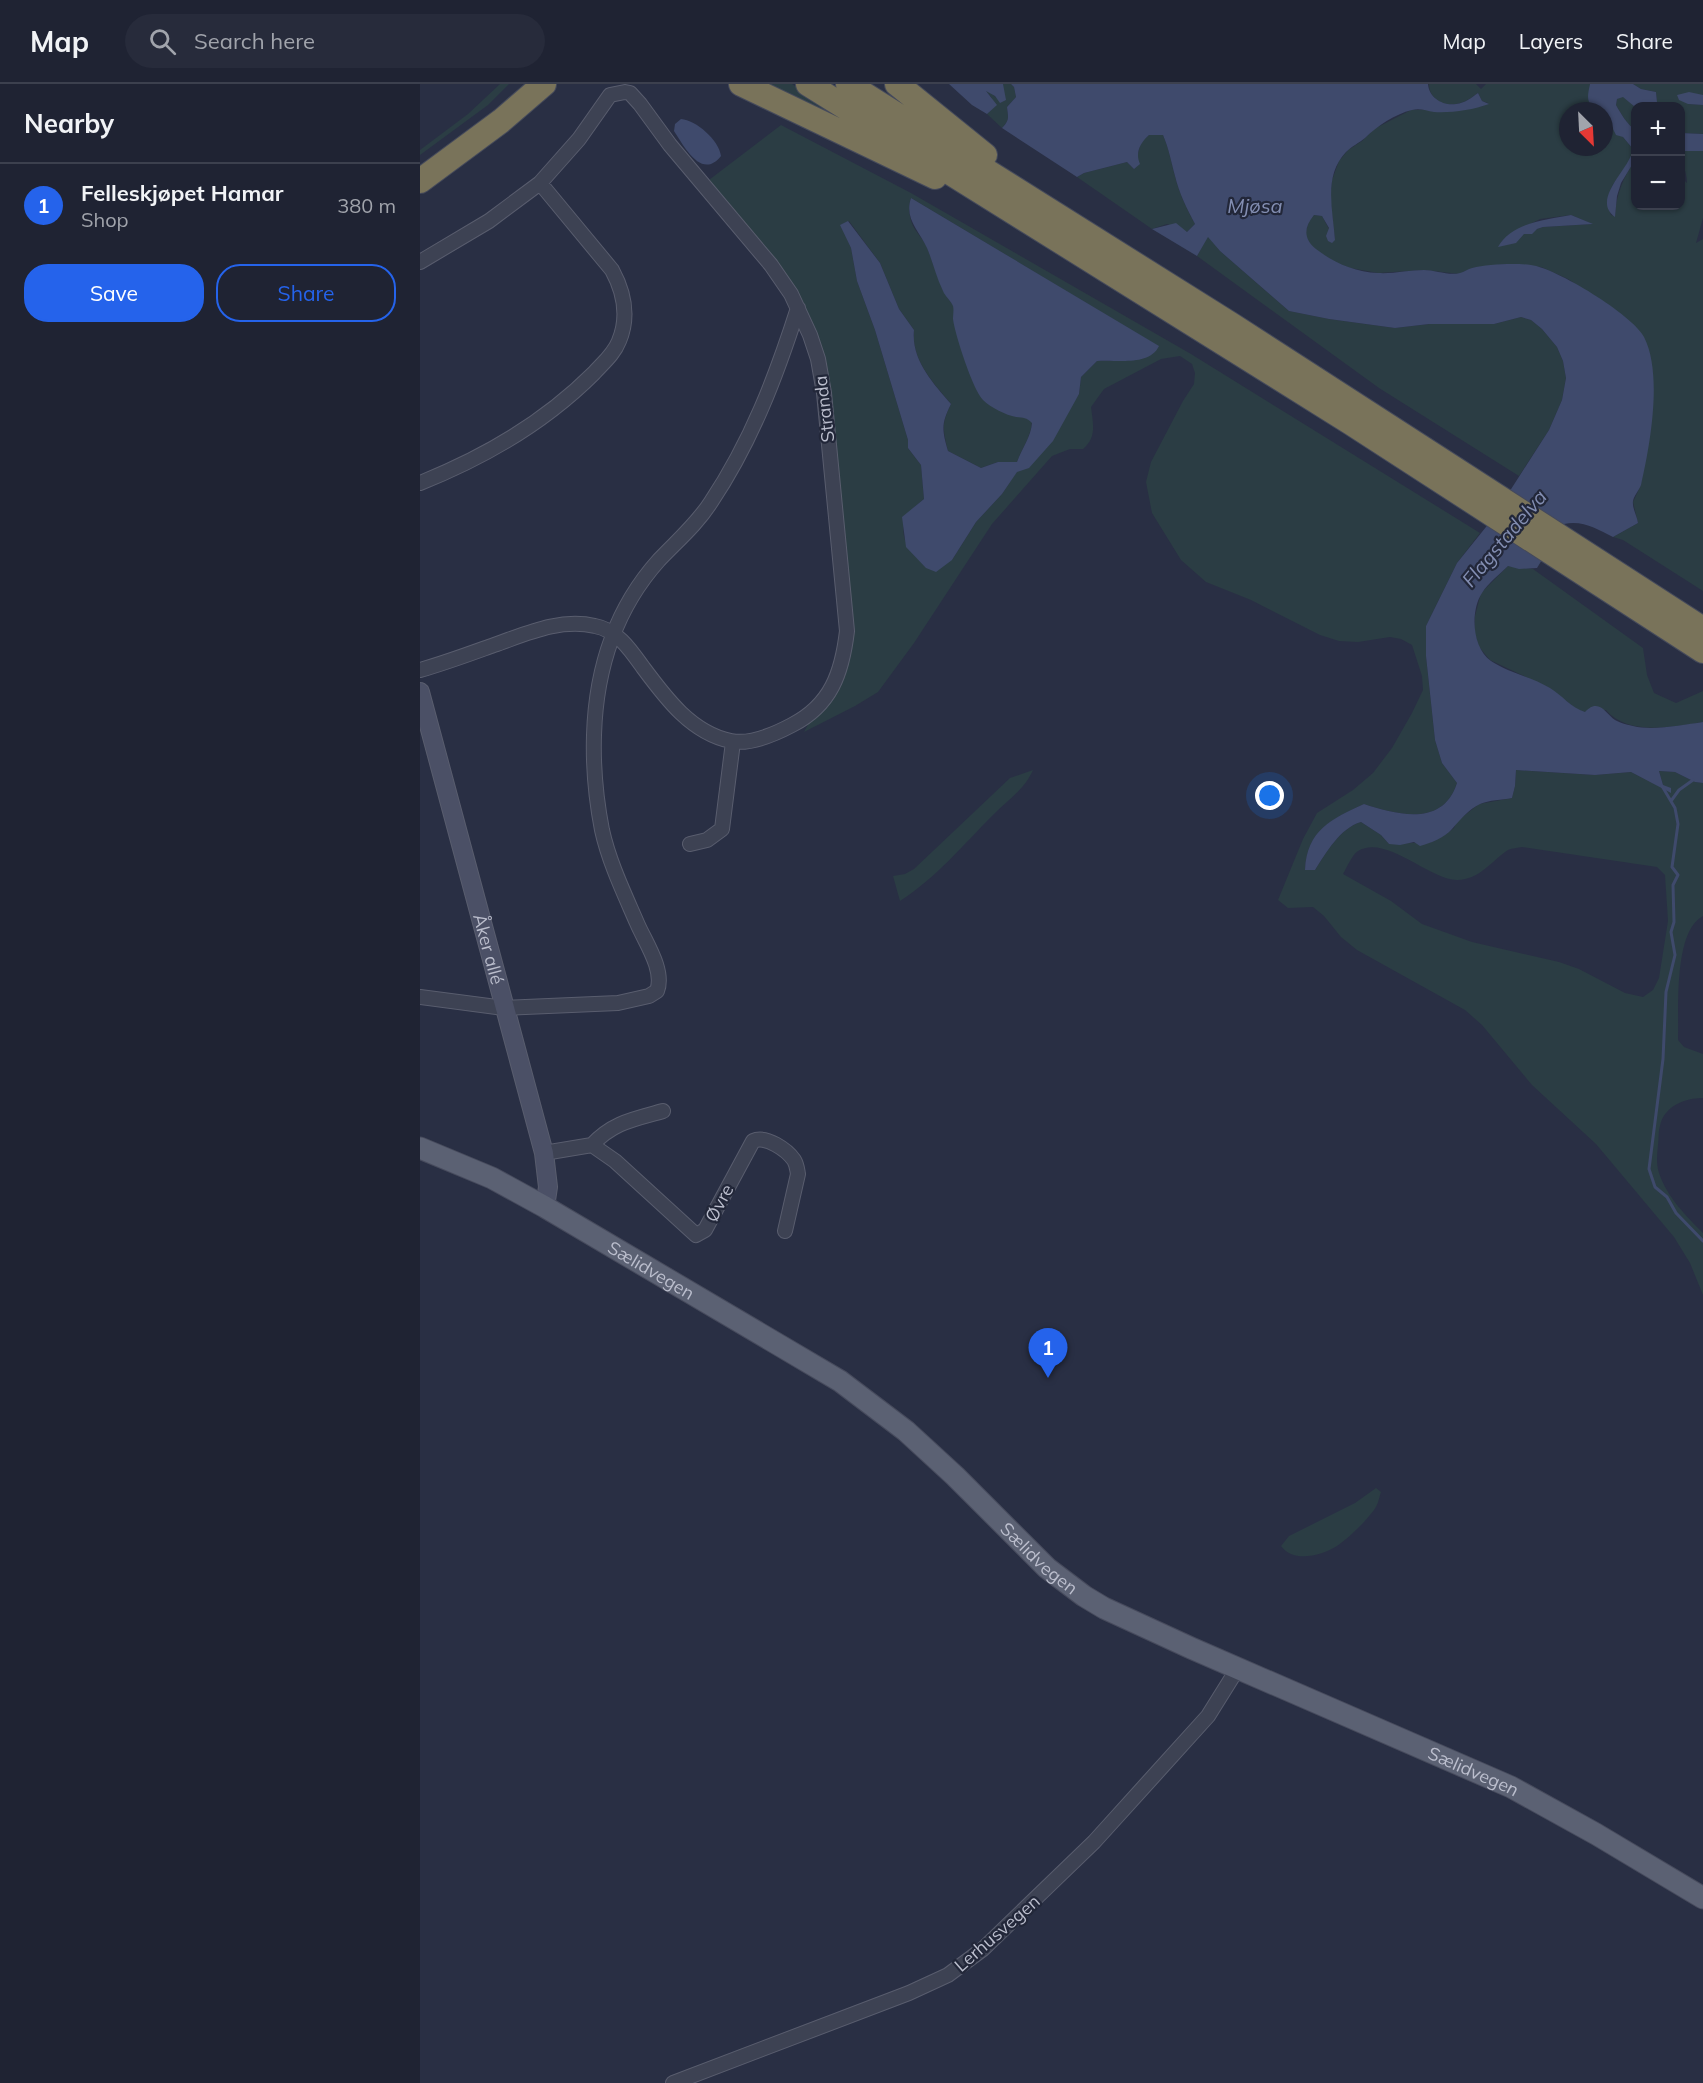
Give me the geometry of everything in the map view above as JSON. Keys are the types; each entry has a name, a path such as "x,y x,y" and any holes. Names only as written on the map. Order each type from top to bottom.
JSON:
{"highway":[{"path":"420,163 479,120 522,84"},
{"path":"420,181 480,138 544,84"},
{"path":"741,84 997,208 1030,210"},
{"path":"808,84 1030,210"},
{"path":"848,84 1030,210 1565,549 1703,629"},
{"path":"897,84 1011,176 1030,210"},
{"path":"1565,549 1703,651"}],"main road":[{"name":"Sælidvegen","path":"420,1148 492,1178 545,1207 840,1382 906,1431 955,1476 1047,1568 1084,1596 1128,1620 1511,1787 1596,1834 1703,1898"}],"street":[{"name":"Stranda","path":"540,183 579,139 610,95 625,92 636,98 670,145 771,265 791,294 818,359 824,393 845,608 846,632 841,668 828,696 798,722 763,737 733,742"},
{"path":"420,262 502,212 540,183 612,270 624,299 625,316 620,340 612,354 581,385 531,424 471,459 420,483"},
{"path":"420,997 504,1008 618,1003 649,996 657,991 659,975 608,851 602,830 595,772 594,734 597,692 613,632 643,581 697,521 736,462 772,386 798,308"},
{"path":"420,670 550,626 580,624 597,626 613,632 674,707 707,732 733,742 722,829 707,840 690,844"},
{"name":"Åker allé","path":"420,692 544,1152 548,1188 545,1207"},
{"path":"544,1152 592,1144 618,1124 663,1111"},
{"name":"Øvre","path":"592,1144 615,1161 696,1235 705,1230 753,1141 766,1140 793,1158 797,1166 798,1174 785,1231"},
{"name":"Lerhusvegen","path":"673,2083 934,1983 965,1964 1013,1922 1126,1809 1208,1716 1238,1668"}],"shaded area":[{"path":"500,84 509,84 488,105 420,155 420,150 468,114"},
{"path":"753,84 792,84 927,168"},
{"path":"1003,84 1011,84 1014,87 1016,97 1007,107 1008,116 1002,128 987,114 995,106 986,91 998,99 1003,90"},
{"path":"1429,84 1476,84 1481,89 1486,84 1590,84 1594,102 1559,102 1559,156 1613,156 1613,129 1623,137 1631,147 1631,158 1609,195 1608,204 1611,215 1615,216 1619,194 1631,167 1631,210 1685,210 1685,181 1687,183 1685,151 1703,151 1703,218 1696,243 1703,239 1703,591 1623,540 1613,537 1638,523 1633,502 1640,487 1644,466 1653,372 1609,307 1568,279 1541,267 1506,264 1472,268 1459,274 1425,270 1378,273 1350,268 1329,260 1309,244 1306,231 1314,215 1322,216 1335,240 1330,197 1332,180 1339,161 1348,150 1374,129 1411,110 1469,108 1488,103 1482,101 1478,93 1462,103 1446,104 1437,100 1431,93","holes":["1571,215 1592,224 1543,227 1524,234 1507,236 1540,219"]},
{"path":"1633,84 1703,84 1703,95 1699,95 1688,104 1703,105 1703,134 1685,133 1685,102 1657,102 1656,92 1641,89"},
{"path":"1623,96 1631,103 1631,126 1616,105 1617,99"},
{"path":"781,125 911,193 1191,354 1480,533 1457,563 1426,626 1426,656 1435,740 1442,763 1457,783 1450,797 1430,812 1418,814 1391,812 1364,804 1352,810 1332,821 1316,835 1307,856 1305,870 1315,870 1340,835 1361,822 1381,835 1389,844 1432,842 1454,828 1456,822 1479,804 1512,798 1516,770 1595,775 1631,772 1670,792 1663,785 1659,771 1675,772 1695,782 1703,783 1703,916 1693,924 1682,954 1678,992 1678,1040 1684,1047 1703,1054 1703,1098 1676,1104 1666,1113 1659,1128 1657,1166 1662,1182 1672,1198 1703,1233 1703,1295 1690,1263 1674,1237 1596,1144 1532,1085 1482,1025 1465,1010 1357,950 1341,937 1324,916 1313,907 1288,908 1278,900 1303,839 1317,813 1353,790 1373,773 1392,748 1412,713 1423,690 1422,676 1412,645 1401,639 1390,637 1358,642 1339,641 1320,635 1251,600 1206,582 1181,560 1152,513 1146,482 1151,462 1194,384 1195,373 1192,364 1180,356 1161,359 1104,389 1091,407 1093,430 1090,440 1083,449 1070,449 1052,456 992,524 914,643 878,692 804,732 852,641 813,329 705,183","holes":["911,198 1158,346 1136,360 1097,361 1081,377 1079,394 1072,404 1017,471 1002,494 976,522 952,560 917,558 906,542 904,534 906,520 924,499 921,465 908,448 908,440 875,330 857,281 851,248 841,225 849,221 880,263 899,309 914,330 914,341 920,361 951,404 944,427 948,451 981,468 998,462 1017,462 1028,438 1032,422 1025,417 1015,417 944,291 926,245 912,223 909,208","1369,847 1394,852 1446,878 1465,879 1479,873 1508,850 1522,847 1657,867 1665,875 1668,921 1659,978 1653,990 1643,997 1625,993 1579,969 1559,962 1472,942 1422,924 1391,901 1343,874 1356,853"]},
{"path":"1149,135 1163,135 1165,140 1179,189 1195,224 1187,232 1167,224 1152,229 1077,177 1084,173 1127,162 1134,169 1141,142"},
{"path":"1208,236 1220,251 1289,311 1395,328 1429,324 1494,324 1521,317 1531,320 1557,347 1563,361 1566,378 1562,400 1549,430 1519,476 1379,388 1197,256"},
{"path":"1508,566 1533,569 1643,648 1647,675 1654,693 1676,703 1703,691 1703,722 1651,728 1626,724 1606,710 1585,712 1578,710 1549,688 1490,660 1479,647 1474,631 1475,616 1481,593"},
{"path":"1033,770 1021,789 949,861 900,901 893,876 905,874 914,869 1010,778"},
{"path":"1376,1488 1381,1492 1375,1508 1357,1529 1337,1546 1323,1553 1300,1556 1293,1555 1281,1546 1289,1536 1355,1503"}],"water":[{"path":"949,84 1003,84 1006,100 1000,103 995,96 986,91 997,105 987,114 972,105"},
{"path":"1011,84 1428,84 1434,97 1442,102 1459,103 1478,93 1482,101 1489,104 1455,111 1412,110 1399,114 1381,125 1346,152 1334,172 1331,194 1335,240 1332,243 1328,241 1326,236 1329,228 1322,216 1314,215 1308,224 1307,237 1316,249 1330,259 1353,269 1369,272 1424,270 1456,274 1470,268 1510,264 1543,268 1575,283 1610,305 1644,337 1650,352 1654,390 1648,451 1641,485 1633,501 1638,523 1613,537 1584,524 1564,524 1537,568 1519,569 1508,566 1487,586 1478,601 1475,629 1480,647 1491,661 1550,688 1580,710 1585,712 1598,706 1617,721 1649,728 1703,722 1703,783 1695,782 1675,772 1659,771 1663,785 1671,788 1671,793 1631,772 1595,775 1516,770 1512,798 1476,806 1449,832 1437,840 1420,846 1414,842 1400,845 1389,844 1381,835 1361,822 1340,835 1315,870 1305,870 1310,845 1316,835 1341,815 1364,804 1391,812 1418,814 1430,812 1450,797 1457,783 1442,763 1435,740 1426,656 1426,626 1457,563 1490,522 1549,430 1562,400 1566,378 1563,361 1557,347 1542,329 1531,320 1521,317 1494,324 1429,324 1395,328 1289,311 1220,251 1208,237 1197,256 1152,229 1176,223 1187,232 1195,224 1179,189 1163,135 1149,135 1146,138 1138,152 1140,164 1134,169 1127,162 1084,173 1077,177 1002,128 1008,116 1007,107 1016,97"},
{"path":"1590,84 1633,84 1641,89 1656,92 1657,102 1631,104 1623,97 1617,99 1616,105 1631,126 1631,147 1623,137 1616,135 1613,129 1613,102 1589,102"},
{"path":"1689,92 1703,95 1703,105 1688,104 1679,100 1677,95"},
{"path":"681,119 700,127 716,144 721,156 714,163 707,165 701,163 689,153 674,131 675,124"},
{"path":"1685,133 1703,134 1703,151 1685,151"},
{"path":"1631,157 1631,167 1621,183 1617,196 1615,217 1609,210 1607,201 1614,183"},
{"path":"911,198 1159,346 1154,353 1140,359 1097,361 1081,377 1079,394 1053,441 1029,468 1017,472 1002,494 976,522 952,560 936,572 926,568 906,547 902,517 924,499 921,465 908,448 908,440 875,330 857,281 851,248 840,225 848,221 880,263 899,309 914,330 914,341 920,361 951,404 945,417 944,427 948,451 981,468 998,462 1017,462 1032,423 1026,419 1003,413 983,400 979,394 957,337 953,306 943,291 927,248 913,224 909,212"},
{"path":"1571,215 1593,224 1543,227 1532,234 1524,234 1516,243 1498,247 1512,232 1521,227"}],"waterway":[{"path":"1671,801 1679,790 1693,780"},
{"path":"1662,786 1675,808 1678,824 1672,867 1678,875 1673,885 1674,922 1671,932 1675,955 1666,992 1663,1059 1649,1169 1655,1187 1667,1197 1676,1213 1703,1241"}],"place":[{"name":"Felleskjøpet Hamar","path":"1048,1378"}],"water label":[{"name":"Mjøsa","path":"1255,205"},
{"name":"Flagstadelva","path":"1504,538"}]}
